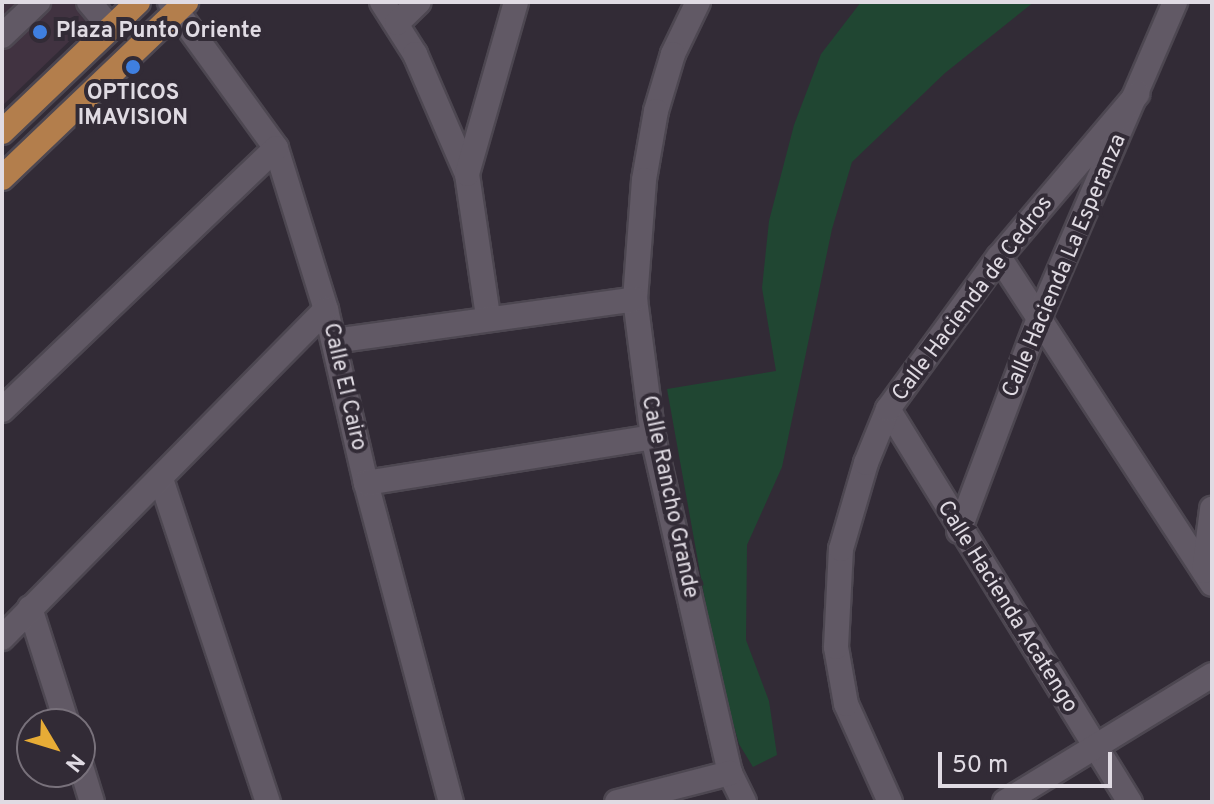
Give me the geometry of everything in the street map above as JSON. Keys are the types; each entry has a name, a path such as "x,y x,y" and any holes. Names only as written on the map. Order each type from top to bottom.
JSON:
{"main road":[{"path":"31,150 5,130 138,2"},
{"path":"2,178 178,5"}],"street":[{"path":"2,36 38,2"},
{"path":"89,2 110,27"},
{"path":"382,2 397,23 467,174 488,317"},
{"path":"397,23 419,2"},
{"path":"467,174 516,2"},
{"name":"Calle Rancho Grande","path":"698,2 673,54 656,111 644,180 635,299 653,437 730,773 744,802"},
{"name":"Calle Hacienda La Esperanza","path":"959,531 1039,318 1175,2"},
{"name":"Calle El Cairo","path":"178,5 276,148 326,310 366,483 451,802"},
{"name":"Calle Hacienda de Cedros","path":"890,802 866,760 846,704 836,647 847,519 888,409 999,257 1137,94"},
{"path":"2,410 276,148"},
{"path":"999,257 1208,578"},
{"path":"334,341 488,317 635,299"},
{"path":"2,638 162,482 326,310"},
{"name":"Calle Hacienda Acatengo","path":"888,409 959,531 1130,802"},
{"path":"366,483 653,437"},
{"path":"162,482 268,802"},
{"path":"1208,578 1212,509"},
{"path":"30,608 62,708"},
{"path":"1005,802 1212,675"},
{"path":"617,802 730,773"}],"shaded area":[{"name":"Plaza Punto Oriente","path":"2,2 110,2 2,106"}],"green space":[{"path":"861,2 1034,2 945,73 852,162 832,229 782,467 747,545 746,640 769,701 777,755 753,767 739,744 717,667 667,389 776,371 762,288 769,221 794,125 821,54"}],"place":[{"name":"Plaza Punto Oriente","path":"40,32"},
{"name":"OPTICOS IMAVISION","path":"133,67"}]}
